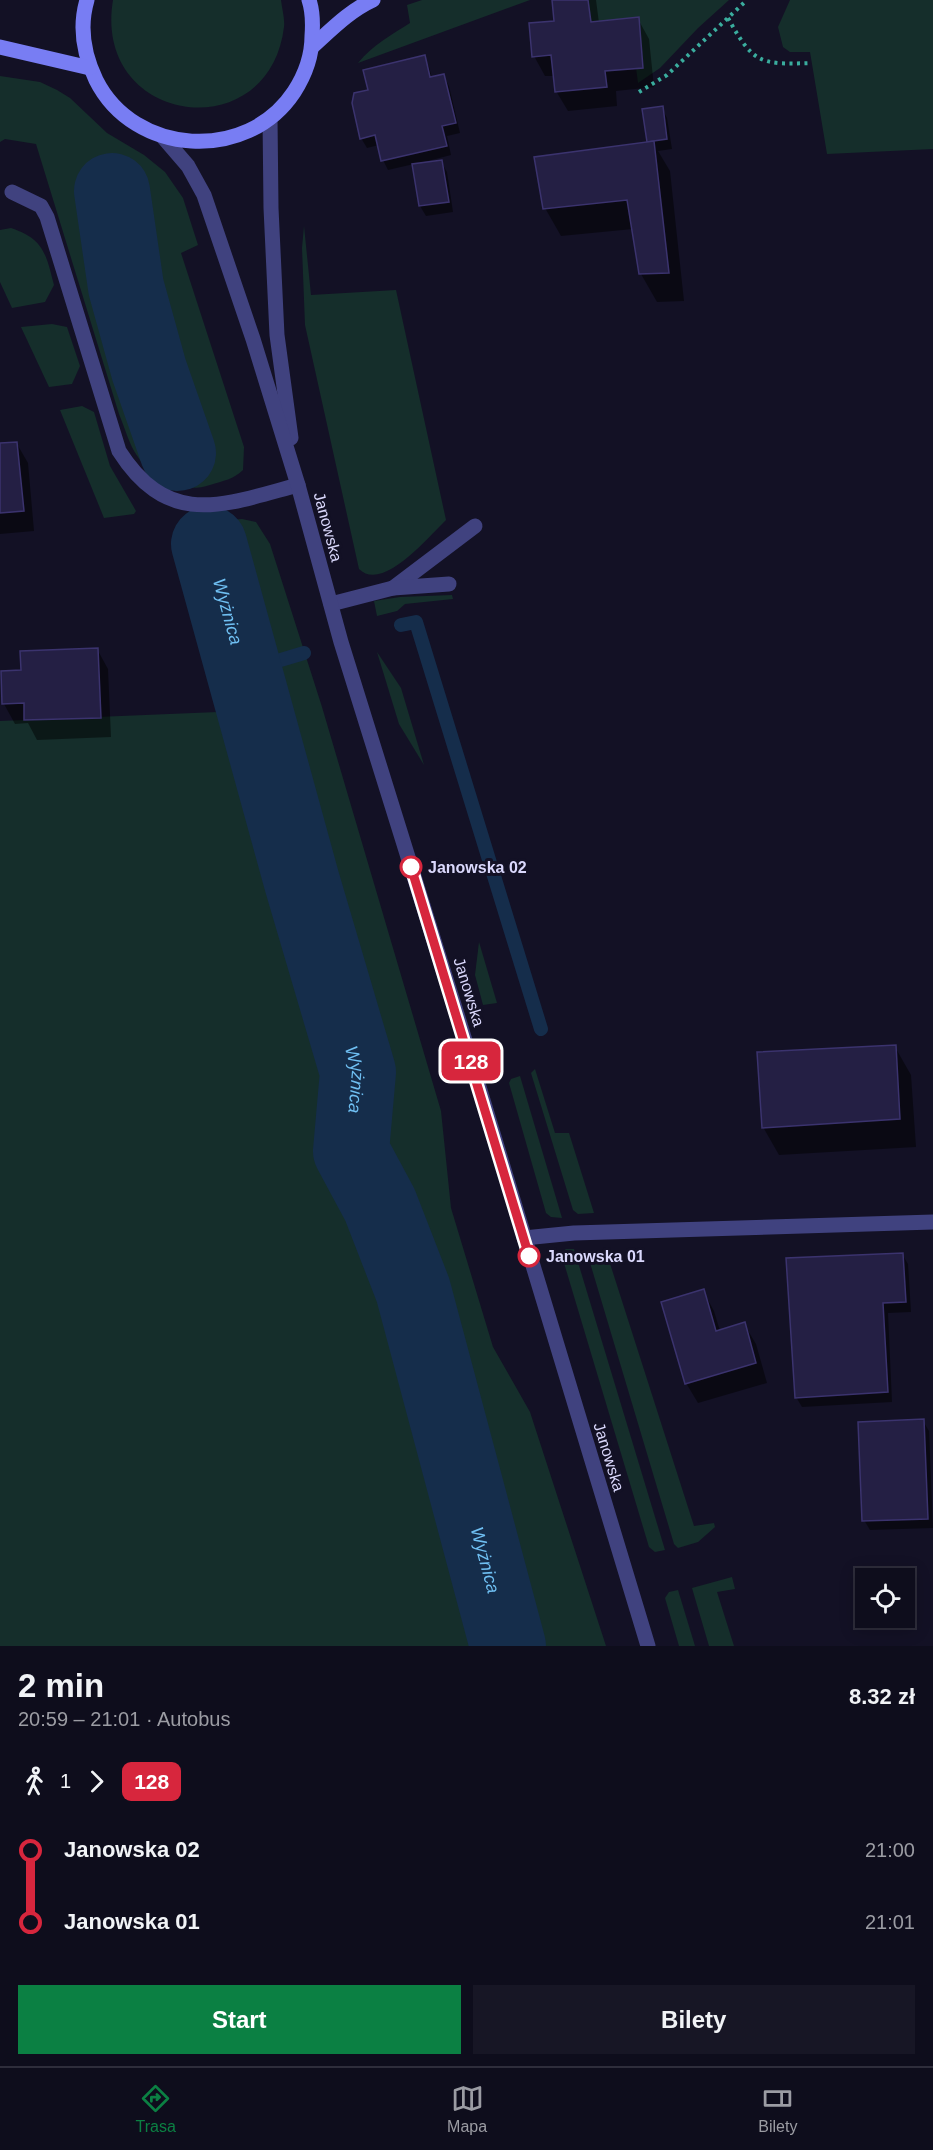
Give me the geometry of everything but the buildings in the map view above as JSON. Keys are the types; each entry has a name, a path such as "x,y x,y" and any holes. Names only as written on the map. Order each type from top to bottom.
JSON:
{"main road":[{"path":"87,0 84,11 83,40 90,68 99,87 119,110 144,129 163,137 205,142 226,139 246,132 270,118 291,97 301,81 312,47 313,12 309,0"},
{"path":"312,47 340,21 373,0"},
{"path":"0,47 90,68"}],"street":[{"name":"Janowska","path":"270,118 276,335 298,486"},
{"name":"Janowska","path":"163,137 188,166 204,195 253,339 331,604 648,1646"},
{"path":"12,192 41,206 47,217 119,451 138,477 174,502 204,505 228,503 298,486"},
{"path":"393,588 475,526"},
{"path":"331,604 393,588 449,584"},
{"path":"524,1238 574,1233 933,1222"}],"path":[{"path":"639,92 667,75 747,0"},
{"path":"728,18 743,45 756,58 782,64 811,63"}],"green space":[{"path":"113,0 281,0 284,27 271,66 248,92 218,105 185,106 154,96 129,74 114,42"},
{"path":"422,0 530,0 358,63 389,36 410,23 407,5"},
{"path":"588,0 729,0 698,28 660,68 638,83 636,68 643,67 639,18 591,22"},
{"path":"790,0 933,0 933,149 827,154 810,52 790,52 783,47 778,27"},
{"path":"0,76 40,82 70,98 107,133 144,155 165,172 183,198 198,245 181,253 244,447 243,470 236,476 200,487 179,486 160,479 152,473 135,452 119,414 36,144 5,139 0,142"},
{"path":"304,226 311,295 396,290 446,520 406,559 380,574 369,574 359,569 305,325 302,248"},
{"path":"11,228 31,237 46,256 54,285 45,302 12,308 0,282 0,230"},
{"path":"52,324 67,327 80,366 72,384 49,387 21,327"},
{"path":"82,406 94,412 110,466 136,511 134,514 104,518 60,410"},
{"path":"242,519 256,522 270,544 322,707 441,1111 451,1208 493,1347 530,1412 606,1646 518,1646 421,1282 389,1203 363,1152 369,1070 214,521"},
{"path":"452,595 453,599 405,604 397,611 377,616 374,601 400,597"},
{"path":"377,652 401,688 424,765 399,724"},
{"path":"242,711 346,1074 338,1149 392,1279 447,1459 497,1646 0,1646 0,721"},
{"path":"479,942 497,1003 483,1005 475,975"},
{"path":"535,1069 555,1133 569,1133 594,1213 578,1214 573,1210 531,1073"},
{"path":"520,1076 562,1218 551,1217 546,1213 509,1083 511,1079"},
{"path":"566,1249 574,1249 665,1550 655,1552 649,1547 561,1253"},
{"path":"592,1251 606,1251 694,1526 714,1523 715,1527 698,1542 678,1548 674,1544 588,1256"},
{"path":"732,1577 735,1589 717,1592 734,1646 709,1646 692,1588"},
{"path":"678,1590 695,1646 679,1646 665,1598 669,1592"}],"waterway":[{"name":"Wyżnica","path":"112,191 126,287 149,370 178,453"},
{"name":"Wyżnica","path":"209,544 302,882 358,1072 351,1151 380,1205 413,1290 508,1646"},
{"path":"401,625 416,622 541,1029"},
{"path":"244,671 304,653"}],"bus line":[{"name":"128","path":"411,867 529,1256"}],"place":[{"name":"Janowska 02","path":"411,867"},
{"name":"Janowska 01","path":"529,1256"}]}
